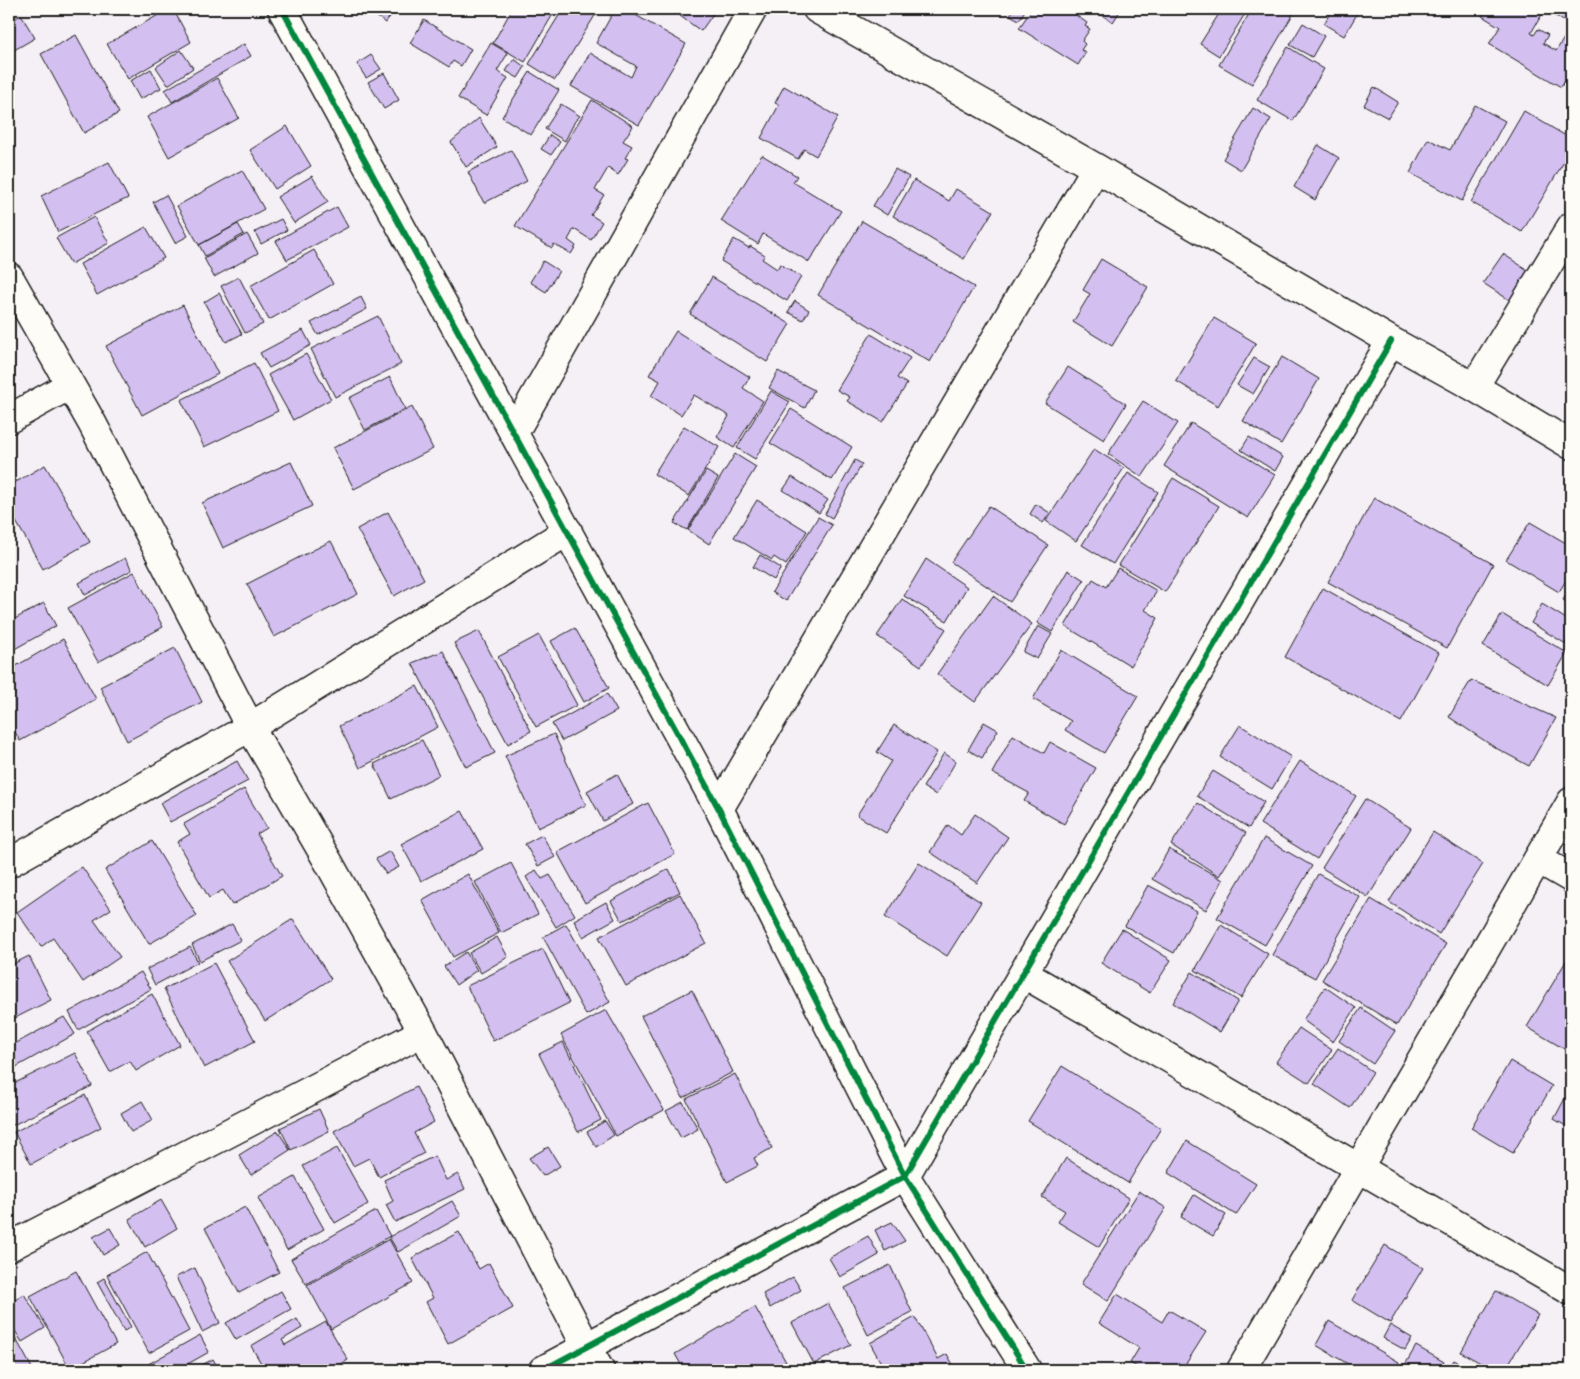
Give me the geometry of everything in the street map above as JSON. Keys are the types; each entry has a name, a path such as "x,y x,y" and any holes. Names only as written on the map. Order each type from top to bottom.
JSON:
{"street":[{"path":"282,9 719,809 905,1176 1027,1370"},
{"path":"514,433 753,9"},
{"path":"817,9 1096,168 1571,445"},
{"path":"719,809 1096,168"},
{"path":"1474,387 1571,227"},
{"path":"9,277 92,423 250,727 329,863 423,1032 593,1359"},
{"path":"543,1370 593,1359 905,1176 1391,341"},
{"path":"9,419 70,385"},
{"path":"9,864 250,727 568,532"},
{"path":"1242,1370 1571,802"},
{"path":"1538,859 1571,878"},
{"path":"1024,974 1571,1291"},
{"path":"9,1247 423,1032"}],"building":[{"path":"169,9 173,9 191,42 128,79 107,44"},
{"path":"367,9 396,9 385,23"},
{"path":"512,9 556,9 525,62 493,43"},
{"path":"563,9 599,9 555,80 529,64"},
{"path":"615,9 625,9 686,44 639,125 571,86 590,53 631,77 636,66 596,43"},
{"path":"685,9 705,9 713,14 701,31 680,16"},
{"path":"1014,9 1026,9 1019,20 1010,15"},
{"path":"1032,9 1081,9 1077,16 1087,23 1085,26 1090,29 1082,41 1085,44 1081,50 1086,52 1078,65 1019,28"},
{"path":"1093,9 1117,9 1120,11 1113,22"},
{"path":"1148,9 1163,9 1159,15"},
{"path":"1222,9 1248,9 1219,56 1200,44"},
{"path":"1252,9 1296,9 1252,84 1219,65"},
{"path":"1332,9 1360,9 1344,36 1324,24"},
{"path":"1486,9 1545,9 1531,33 1534,35 1538,29 1548,35 1543,43 1556,51 1571,27 1571,68 1567,72 1571,75 1571,84 1565,81 1561,87 1489,44 1500,27 1482,16"},
{"path":"1545,9 1571,9 1571,26"},
{"path":"21,15 35,38 9,53 9,22"},
{"path":"424,20 471,49 461,66 453,61 449,67 410,43"},
{"path":"1303,23 1324,36 1312,57 1290,45"},
{"path":"76,35 119,113 84,133 41,54"},
{"path":"491,43 508,53 497,71 508,78 486,115 458,98"},
{"path":"244,44 251,56 172,102 165,90"},
{"path":"1288,47 1324,69 1293,121 1257,100"},
{"path":"181,50 193,68 168,85 156,67"},
{"path":"371,55 381,69 366,78 357,64"},
{"path":"514,59 525,67 518,78 506,71"},
{"path":"151,69 161,88 140,99 130,81"},
{"path":"530,72 559,90 531,135 502,117"},
{"path":"384,73 399,100 384,109 368,82"},
{"path":"217,78 239,118 169,157 147,117"},
{"path":"784,86 838,117 816,156 804,149 798,159 761,138 779,105 775,103"},
{"path":"1374,87 1398,102 1388,118 1364,105"},
{"path":"592,100 633,126 623,141 632,146 625,158 628,159 618,175 608,168 595,190 604,195 591,215 602,222 591,240 574,229 568,240 576,246 571,254 554,244 552,248 515,226"},
{"path":"561,104 580,116 575,121 565,141 545,129"},
{"path":"1475,105 1505,121 1462,201 1410,173 1428,139 1450,150"},
{"path":"1253,108 1271,119 1241,170 1223,159"},
{"path":"1524,111 1571,139 1571,150 1522,232 1471,202"},
{"path":"479,118 497,147 466,167 451,142"},
{"path":"287,126 311,166 275,189 250,150"},
{"path":"550,135 560,142 551,155 541,149"},
{"path":"1318,145 1339,158 1315,200 1294,187"},
{"path":"511,150 527,181 484,203 468,172"},
{"path":"762,155 797,176 793,182 841,211 809,262 763,234 758,244 721,221"},
{"path":"109,162 128,198 58,232 41,196"},
{"path":"895,169 909,177 887,215 873,206"},
{"path":"242,170 264,209 199,245 177,206"},
{"path":"312,176 328,202 294,223 277,197"},
{"path":"914,180 949,201 956,189 993,211 964,259 893,216"},
{"path":"166,195 188,236 175,243 153,202"},
{"path":"337,207 348,227 287,260 276,241"},
{"path":"94,217 109,243 71,264 56,238"},
{"path":"281,219 287,230 261,244 255,232"},
{"path":"862,221 974,287 930,362 818,295"},
{"path":"238,224 244,234 205,256 199,245"},
{"path":"146,227 164,258 97,295 80,264"},
{"path":"247,234 258,253 214,277 204,258"},
{"path":"734,239 765,255 762,259 777,269 780,264 801,277 787,301 721,261"},
{"path":"314,250 333,284 269,320 250,286"},
{"path":"1503,254 1537,276 1517,305 1483,283"},
{"path":"1101,259 1148,287 1112,346 1073,322 1090,294 1083,290"},
{"path":"543,261 559,271 546,292 530,282"},
{"path":"239,277 263,324 245,333 221,286"},
{"path":"712,277 790,324 767,362 690,314"},
{"path":"219,293 242,334 226,342 204,302"},
{"path":"361,297 367,309 318,335 311,323"},
{"path":"795,301 809,310 803,320 788,312"},
{"path":"183,305 218,374 142,415 106,346"},
{"path":"378,316 401,364 335,397 311,349"},
{"path":"1214,318 1256,343 1218,406 1176,381"},
{"path":"303,330 311,345 269,368 260,353"},
{"path":"676,331 750,377 743,388 763,401 734,448 717,437 729,416 694,395 681,415 651,396 660,381 649,375"},
{"path":"871,334 910,358 897,378 907,384 883,422 847,401 850,397 837,390"},
{"path":"306,354 331,399 293,420 268,375"},
{"path":"1282,357 1319,379 1281,444 1243,421"},
{"path":"1254,358 1270,367 1253,394 1237,385"},
{"path":"254,363 278,411 204,447 181,400"},
{"path":"1068,367 1126,404 1104,440 1045,403"},
{"path":"778,371 814,390 805,408 769,388"},
{"path":"390,377 405,409 365,430 349,398"},
{"path":"771,391 790,402 755,459 737,448"},
{"path":"1143,401 1178,423 1142,477 1108,454"},
{"path":"412,407 433,449 354,489 333,448"},
{"path":"791,409 852,447 832,480 770,443"},
{"path":"1191,423 1275,475 1248,518 1164,466"},
{"path":"684,426 719,447 689,496 654,474"},
{"path":"1249,437 1283,457 1275,471 1241,450"},
{"path":"1094,449 1124,468 1076,541 1046,521"},
{"path":"735,454 756,467 709,544 688,530"},
{"path":"855,460 862,464 832,518 825,514"},
{"path":"291,462 312,506 223,548 202,503"},
{"path":"45,465 90,542 43,569 9,509 9,486"},
{"path":"706,471 718,478 687,530 674,523"},
{"path":"1128,473 1158,492 1113,564 1082,545"},
{"path":"792,477 828,500 819,513 783,490"},
{"path":"1173,478 1219,506 1165,592 1119,565"},
{"path":"1374,498 1493,564 1447,648 1328,582"},
{"path":"757,500 807,531 786,565 774,557 772,560 734,537"},
{"path":"1036,504 1050,513 1043,523 1030,514"},
{"path":"989,506 1048,545 1010,602 951,562"},
{"path":"388,512 424,579 394,596 357,529"},
{"path":"818,517 832,525 786,601 772,592"},
{"path":"1530,522 1571,546 1571,572 1559,592 1506,560"},
{"path":"331,541 358,594 274,637 247,584"},
{"path":"760,555 781,568 774,580 753,567"},
{"path":"125,558 132,570 85,595 79,583"},
{"path":"926,559 967,587 947,621 904,596"},
{"path":"1118,568 1157,591 1145,610 1158,618 1131,666 1065,626 1093,579 1106,587"},
{"path":"1068,570 1084,580 1052,632 1037,623"},
{"path":"134,572 163,627 98,662 68,608"},
{"path":"1571,587 1571,605 1563,600"},
{"path":"1323,588 1439,653 1401,722 1285,657"},
{"path":"993,596 1032,624 975,702 937,674"},
{"path":"902,599 946,629 921,666 877,636"},
{"path":"44,603 56,626 9,652 9,622"},
{"path":"1542,604 1571,622 1571,647 1531,623"},
{"path":"1502,614 1567,653 1548,685 1483,646"},
{"path":"1038,626 1052,634 1037,659 1023,652"},
{"path":"575,628 609,688 584,702 551,641"},
{"path":"479,631 531,731 508,744 454,643"},
{"path":"539,635 577,705 536,727 498,657"},
{"path":"63,639 96,699 20,741 9,721 9,670"},
{"path":"175,648 202,702 127,741 100,687"},
{"path":"1061,650 1138,696 1104,753 1065,730 1071,721 1033,699"},
{"path":"443,651 495,753 466,767 412,663"},
{"path":"1471,680 1556,718 1529,766 1494,747 1449,717"},
{"path":"417,686 438,727 360,768 339,726"},
{"path":"607,694 617,711 562,741 552,724"},
{"path":"984,722 998,730 982,758 968,750"},
{"path":"894,725 937,752 886,833 857,815 891,761 877,752"},
{"path":"1240,725 1291,757 1272,789 1220,757"},
{"path":"554,734 586,805 538,828 505,756"},
{"path":"1013,735 1044,753 1050,742 1096,768 1064,824 1024,801 1029,793 992,773"},
{"path":"422,740 439,775 391,799 374,764"},
{"path":"944,753 956,761 936,795 923,787"},
{"path":"237,761 248,781 170,822 160,803"},
{"path":"1300,761 1356,796 1317,859 1260,824"},
{"path":"1213,771 1264,802 1249,828 1197,796"},
{"path":"617,774 633,804 603,821 587,791"},
{"path":"244,789 267,828 257,834 282,876 232,905 223,890 209,898 177,842 190,834 184,824"},
{"path":"1365,799 1411,828 1368,897 1322,868"},
{"path":"648,803 675,854 585,903 557,852"},
{"path":"1198,803 1246,833 1219,876 1171,845"},
{"path":"462,811 483,849 421,881 401,844"},
{"path":"975,814 1008,837 977,883 930,852 948,825 961,835"},
{"path":"1433,832 1483,864 1439,934 1389,902"},
{"path":"542,835 555,857 538,866 525,844"},
{"path":"1264,838 1312,866 1265,945 1217,918"},
{"path":"152,841 197,916 149,944 105,870"},
{"path":"1169,849 1223,880 1206,910 1152,879"},
{"path":"390,851 399,867 386,874 376,859"},
{"path":"511,863 538,914 501,933 475,882"},
{"path":"919,863 981,902 947,956 885,917"},
{"path":"82,867 111,909 94,920 120,957 83,982 53,938 41,947 17,912"},
{"path":"669,869 680,892 622,921 611,901"},
{"path":"536,870 542,879 550,875 575,915 556,927 526,877"},
{"path":"468,874 499,933 453,957 422,900"},
{"path":"1318,874 1360,897 1315,978 1272,955"},
{"path":"1148,885 1197,911 1174,953 1125,926"},
{"path":"680,894 706,943 626,986 599,937"},
{"path":"1371,899 1446,944 1397,1025 1322,980"},
{"path":"606,902 615,919 583,937 574,920"},
{"path":"293,919 331,979 265,1021 227,961"},
{"path":"232,924 241,940 200,961 192,945"},
{"path":"566,924 610,1002 586,1015 543,937"},
{"path":"1221,925 1268,954 1241,998 1195,970"},
{"path":"1122,929 1171,960 1150,993 1101,963"},
{"path":"497,937 508,957 481,973 469,953"},
{"path":"190,947 198,962 155,985 147,969"},
{"path":"543,949 569,1003 493,1041 467,986"},
{"path":"466,952 477,970 456,985 444,966"},
{"path":"29,956 51,1000 9,1021 9,966"},
{"path":"1569,956 1571,958 1571,1053 1527,1027"},
{"path":"214,963 255,1041 204,1068 164,989"},
{"path":"141,972 151,989 78,1030 69,1012"},
{"path":"1192,972 1238,1001 1220,1032 1173,1003"},
{"path":"1325,987 1356,1008 1333,1042 1303,1020"},
{"path":"692,990 733,1072 683,1098 641,1016"},
{"path":"152,994 180,1045 136,1071 130,1061 110,1072 87,1031"},
{"path":"1361,1008 1395,1031 1373,1064 1339,1041"},
{"path":"606,1010 664,1110 616,1136 561,1035"},
{"path":"64,1017 75,1034 9,1071 9,1047"},
{"path":"1299,1028 1332,1050 1309,1083 1276,1062"},
{"path":"563,1042 601,1120 578,1132 539,1054"},
{"path":"1338,1048 1373,1072 1350,1108 1314,1084"},
{"path":"75,1053 92,1086 11,1126 9,1121 9,1086"},
{"path":"1510,1061 1552,1086 1513,1153 1471,1128"},
{"path":"1062,1066 1161,1128 1128,1183 1028,1121"},
{"path":"735,1074 772,1148 754,1158 758,1166 727,1182 686,1099"},
{"path":"416,1087 434,1122 414,1133 424,1153 379,1177 369,1158 353,1166 334,1131"},
{"path":"1571,1087 1571,1129 1554,1119"},
{"path":"85,1095 101,1127 31,1164 14,1132"},
{"path":"142,1101 153,1120 131,1132 121,1113"},
{"path":"683,1102 698,1129 681,1138 666,1111"},
{"path":"319,1109 329,1131 291,1150 280,1128"},
{"path":"605,1121 614,1135 596,1147 587,1132"},
{"path":"278,1131 290,1150 251,1175 239,1155"},
{"path":"1187,1141 1256,1184 1236,1215 1168,1173"},
{"path":"548,1147 560,1166 543,1176 529,1158"},
{"path":"337,1148 368,1204 335,1223 303,1166"},
{"path":"435,1156 446,1180 458,1174 465,1189 395,1222 386,1205 393,1201 384,1180"},
{"path":"1066,1158 1129,1198 1099,1247 1058,1222 1065,1211 1042,1197"},
{"path":"295,1177 324,1229 287,1250 258,1198"},
{"path":"1139,1191 1166,1208 1108,1301 1081,1284"},
{"path":"1194,1195 1226,1215 1213,1236 1181,1217"},
{"path":"161,1200 177,1228 145,1247 129,1219"},
{"path":"452,1201 461,1216 398,1252 389,1237"},
{"path":"245,1207 279,1272 239,1293 205,1228"},
{"path":"376,1211 390,1236 306,1284 291,1259"},
{"path":"892,1222 905,1241 885,1251 875,1230"},
{"path":"110,1228 120,1245 103,1255 93,1237"},
{"path":"459,1232 479,1269 489,1263 513,1308 448,1344 426,1302 433,1298 412,1258"},
{"path":"868,1236 879,1255 840,1277 829,1258"},
{"path":"389,1239 413,1283 331,1329 307,1285"},
{"path":"1385,1245 1423,1268 1390,1323 1352,1300"},
{"path":"147,1252 189,1331 149,1353 107,1275"},
{"path":"890,1265 912,1312 868,1335 845,1288"},
{"path":"195,1268 220,1323 202,1332 176,1277"},
{"path":"76,1271 116,1344 70,1369 30,1296"},
{"path":"793,1277 801,1290 770,1308 763,1294"},
{"path":"104,1278 131,1327 124,1331 97,1282"},
{"path":"281,1291 291,1309 236,1340 226,1323"},
{"path":"1496,1291 1538,1315 1505,1370 1493,1370 1461,1352"},
{"path":"24,1294 45,1328 22,1342 9,1321 9,1304"},
{"path":"1117,1294 1162,1322 1169,1310 1206,1332 1182,1370 1142,1370 1130,1363 1139,1348 1099,1323"},
{"path":"828,1303 851,1345 814,1364 792,1323"},
{"path":"755,1307 786,1362 772,1370 684,1370 675,1354"},
{"path":"915,1317 938,1359 947,1354 956,1370 885,1370 870,1343"},
{"path":"297,1319 302,1328 282,1340 285,1345 326,1322 348,1360 330,1370 265,1370 251,1346"},
{"path":"1329,1321 1399,1362 1394,1370 1358,1370 1316,1345"},
{"path":"1390,1325 1412,1338 1405,1350 1383,1338"},
{"path":"9,1326 33,1370 9,1370"},
{"path":"200,1335 209,1352 177,1370 145,1370 143,1367"},
{"path":"1416,1346 1444,1362 1439,1370 1402,1370"},
{"path":"213,1359 219,1370 193,1370"},
{"path":"1454,1360 1472,1370 1448,1370"}],"cycle path":[{"path":"282,9 719,809 905,1176 1027,1370"},
{"path":"543,1370 905,1176 1391,341"}]}
